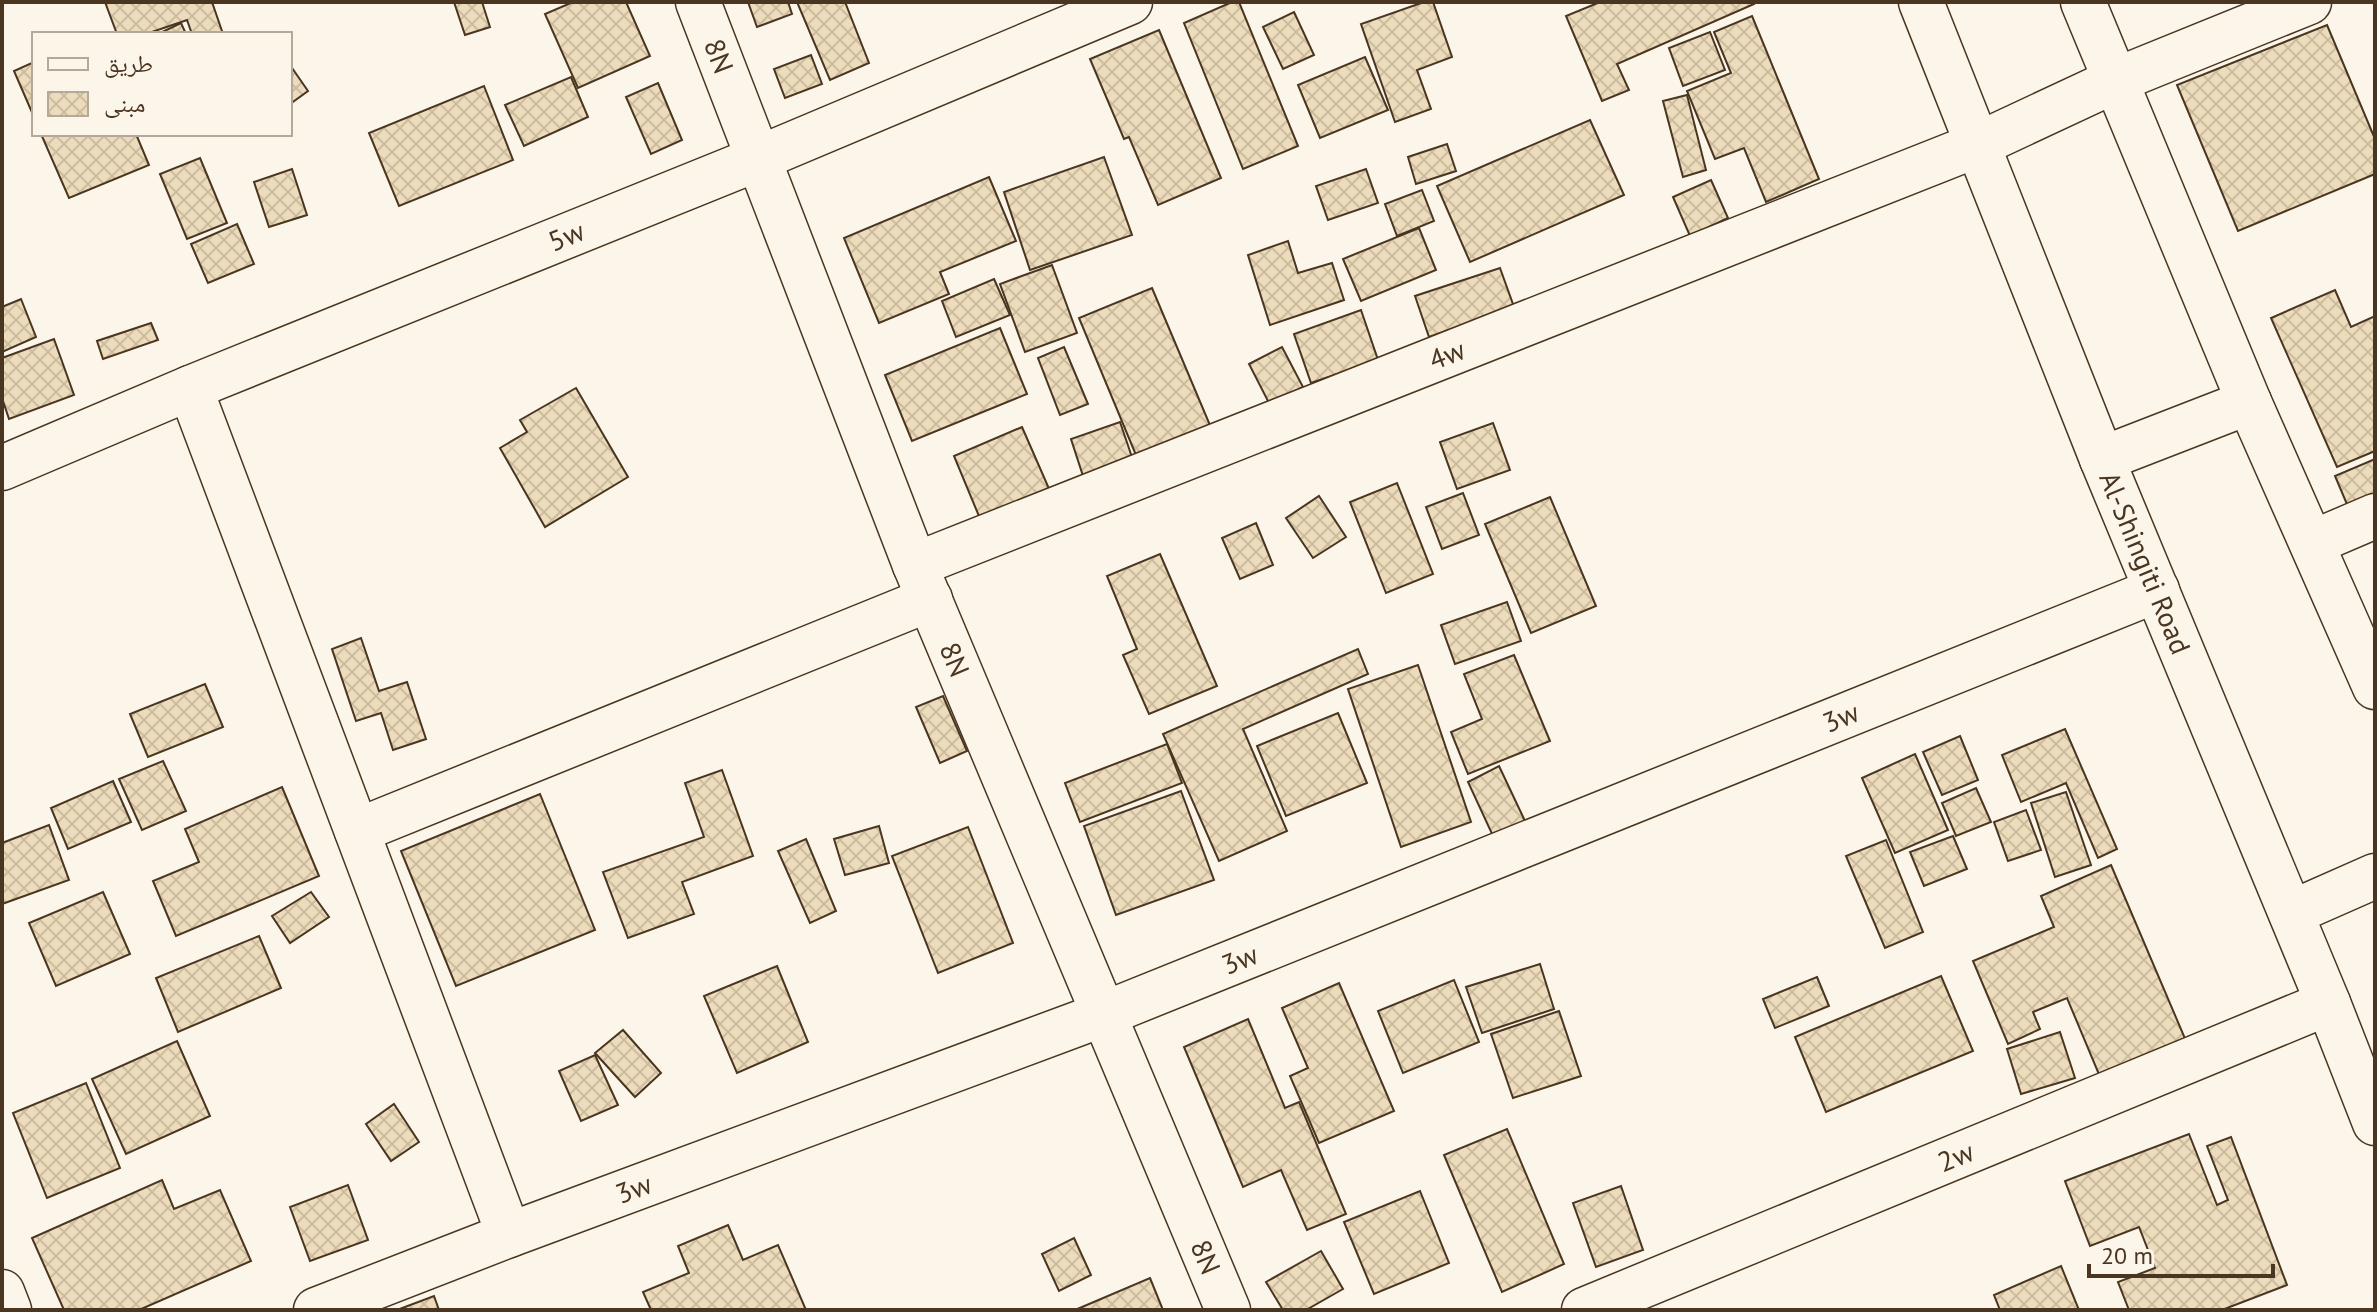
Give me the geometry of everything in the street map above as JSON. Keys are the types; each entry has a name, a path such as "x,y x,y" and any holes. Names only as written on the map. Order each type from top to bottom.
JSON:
{"street":[{"name":"8N","path":"698,2 922,582 1228,1310"},
{"name":"5w","path":"2,468 190,388 757,159 1130,2"},
{"name":"Al-Shingiti Road","path":"1921,2 2102,459 2375,1123"},
{"path":"2083,2 2249,402 2375,687"},
{"name":"4w","path":"357,831 922,582 1977,145 2114,81 2309,2"},
{"path":"190,388 509,1235"},
{"path":"2102,459 2249,402"},
{"path":"2312,543 2375,516"},
{"name":"3w","path":"316,1310 1104,1014 2157,590"},
{"path":"2291,913 2375,876"},
{"name":"2w","path":"1584,1310 2328,1003"},
{"path":"2,1292 9,1310"}],"building":[{"path":"105,2 212,2 222,32 191,32 187,20 152,32 116,32"},
{"path":"454,2 482,2 490,27 465,35"},
{"path":"573,2 626,2 650,56 578,88 545,14"},
{"path":"748,2 788,2 792,14 757,27"},
{"path":"797,2 845,2 869,63 830,80"},
{"path":"1232,2 1239,2 1298,146 1243,169 1184,23"},
{"path":"1424,2 1433,2 1452,57 1417,70 1431,109 1395,122 1361,24"},
{"path":"1600,2 1754,4 1617,64 1629,90 1602,101 1566,16"},
{"path":"1294,12 1314,55 1283,69 1263,27"},
{"path":"1752,16 1819,179 1766,202 1744,148 1715,159 1687,91 1731,73 1714,32"},
{"path":"181,23 185,32 162,32"},
{"path":"2327,25 2375,139 2375,174 2238,231 2177,85"},
{"path":"1159,30 1221,178 1158,205 1129,137 1124,139 1090,59"},
{"path":"1710,32 1725,70 1683,86 1669,48"},
{"path":"811,55 822,84 785,98 774,69"},
{"path":"1365,57 1388,110 1320,138 1298,85"},
{"path":"32,63 32,112 14,71"},
{"path":"292,68 308,91 292,103"},
{"path":"571,77 588,117 524,146 505,105"},
{"path":"658,83 682,140 651,154 626,97"},
{"path":"484,86 513,160 399,206 369,133"},
{"path":"1687,95 1706,170 1683,177 1663,101"},
{"path":"1590,120 1624,195 1470,262 1437,186"},
{"path":"42,136 137,136 149,165 69,198"},
{"path":"1447,144 1456,171 1416,184 1408,157"},
{"path":"1104,157 1132,235 1030,270 1004,192"},
{"path":"200,158 227,223 187,239 160,174"},
{"path":"292,169 307,215 269,227 254,182"},
{"path":"1366,169 1378,203 1328,220 1316,186"},
{"path":"989,177 1016,241 940,272 949,294 879,323 844,238"},
{"path":"1711,180 1728,218 1690,236 1673,197"},
{"path":"1422,190 1434,221 1397,236 1385,204"},
{"path":"237,224 254,264 208,283 191,244"},
{"path":"1419,228 1436,270 1361,301 1343,259"},
{"path":"1288,241 1298,273 1332,263 1344,300 1270,325 1248,255"},
{"path":"1052,265 1077,333 1025,352 1000,284"},
{"path":"1500,268 1514,307 1429,337 1415,296"},
{"path":"994,279 1010,315 956,337 942,301"},
{"path":"1152,288 1212,430 1138,460 1079,318"},
{"path":"2335,290 2351,327 2375,316 2375,451 2337,467 2271,318"},
{"path":"21,299 36,337 2,352 2,307"},
{"path":"1361,310 1378,360 1311,383 1294,334"},
{"path":"151,323 158,340 103,359 97,341"},
{"path":"1000,328 1027,394 912,441 885,375"},
{"path":"54,339 74,395 9,419 2,398 2,358"},
{"path":"1064,347 1088,404 1060,415 1038,358"},
{"path":"1282,347 1303,387 1270,405 1249,364"},
{"path":"576,388 628,477 545,527 500,448 527,432 520,420"},
{"path":"1120,422 1134,463 1084,479 1071,439"},
{"path":"1493,423 1510,470 1457,489 1440,442"},
{"path":"1022,427 1050,491 981,521 954,456"},
{"path":"2375,459 2375,498 2349,509 2335,476"},
{"path":"1397,483 1433,574 1386,593 1350,502"},
{"path":"1463,493 1479,535 1442,549 1426,507"},
{"path":"1319,496 1346,537 1313,558 1286,518"},
{"path":"1550,497 1596,606 1531,633 1485,524"},
{"path":"1256,523 1273,565 1240,579 1222,538"},
{"path":"1160,554 1217,686 1149,714 1123,655 1137,649 1107,576"},
{"path":"1507,602 1521,641 1455,664 1441,625"},
{"path":"361,638 379,691 407,682 426,739 393,750 381,713 356,721 332,649"},
{"path":"1358,649 1368,674 1243,729 1287,831 1219,861 1163,734"},
{"path":"1514,655 1550,741 1468,774 1451,732 1482,719 1464,674"},
{"path":"1418,665 1471,822 1401,847 1348,689"},
{"path":"205,684 223,727 148,757 130,714"},
{"path":"943,696 967,751 940,763 916,707"},
{"path":"1338,713 1367,783 1286,816 1257,746"},
{"path":"2065,729 2117,849 2098,858 2066,783 2021,802 2002,755"},
{"path":"1960,736 1978,780 1942,795 1923,752"},
{"path":"1167,744 1182,783 1080,822 1065,783"},
{"path":"1915,754 1948,830 1895,853 1862,778"},
{"path":"163,761 186,811 142,830 119,779"},
{"path":"1499,766 1525,821 1493,836 1468,782"},
{"path":"722,770 753,856 682,882 694,914 628,938 603,872 704,837 685,783"},
{"path":"113,781 131,822 68,849 51,808"},
{"path":"282,787 319,876 176,936 153,881 199,862 185,829"},
{"path":"1976,788 1991,822 1956,836 1942,803"},
{"path":"1181,791 1214,880 1116,915 1084,826"},
{"path":"2066,792 2091,865 2055,877 2031,803"},
{"path":"540,794 595,930 456,986 401,851"},
{"path":"2026,810 2041,850 2008,861 1994,822"},
{"path":"49,825 69,880 2,904 2,843"},
{"path":"879,826 889,863 845,875 834,839"},
{"path":"968,827 1013,943 938,973 892,856"},
{"path":"1953,836 1967,869 1924,886 1910,852"},
{"path":"806,839 836,911 810,923 778,851"},
{"path":"1886,840 1923,932 1885,948 1846,856"},
{"path":"2111,865 2189,1048 2103,1084 2067,998 2033,1012 2040,1029 2008,1044 1973,961 2054,927 2041,896"},
{"path":"103,892 130,954 56,986 29,923"},
{"path":"311,892 329,917 290,943 272,916"},
{"path":"259,936 281,988 178,1032 156,978"},
{"path":"1540,964 1554,1009 1482,1033 1466,987"},
{"path":"777,966 808,1042 737,1073 704,996"},
{"path":"1941,976 1973,1051 1826,1112 1795,1037"},
{"path":"1817,977 1829,1006 1775,1028 1763,999"},
{"path":"1454,980 1479,1042 1403,1073 1378,1011"},
{"path":"1339,983 1394,1111 1319,1143 1290,1076 1308,1068 1282,1008"},
{"path":"1559,1011 1581,1076 1513,1098 1491,1034"},
{"path":"1248,1019 1285,1108 1299,1102 1346,1214 1307,1230 1281,1170 1243,1187 1184,1047"},
{"path":"623,1030 661,1073 635,1097 595,1053"},
{"path":"2060,1032 2075,1078 2021,1094 2007,1049"},
{"path":"177,1041 210,1116 126,1154 92,1079"},
{"path":"595,1055 618,1105 581,1121 559,1071"},
{"path":"86,1083 120,1168 47,1198 13,1113"},
{"path":"394,1104 419,1142 391,1161 366,1124"},
{"path":"1507,1129 1564,1264 1502,1292 1444,1155"},
{"path":"2189,1134 2217,1205 2228,1200 2207,1146 2231,1137 2287,1285 2222,1310 2129,1310 2118,1282 2155,1268 2139,1227 2090,1246 2065,1181"},
{"path":"162,1180 174,1209 220,1190 251,1261 139,1310 64,1310 32,1238"},
{"path":"348,1185 368,1240 310,1261 290,1207"},
{"path":"1621,1186 1643,1250 1596,1267 1573,1203"},
{"path":"1420,1191 1449,1263 1374,1294 1344,1222"},
{"path":"728,1225 743,1260 778,1245 806,1310 651,1310 643,1292 689,1273 678,1246"},
{"path":"1074,1238 1091,1275 1059,1291 1042,1254"},
{"path":"1321,1251 1343,1289 1306,1310 1283,1310 1266,1282"},
{"path":"2061,1266 2079,1310 2000,1310 1994,1295"},
{"path":"1150,1278 1163,1310 1075,1310"},
{"path":"434,1296 439,1310 397,1310"}]}
